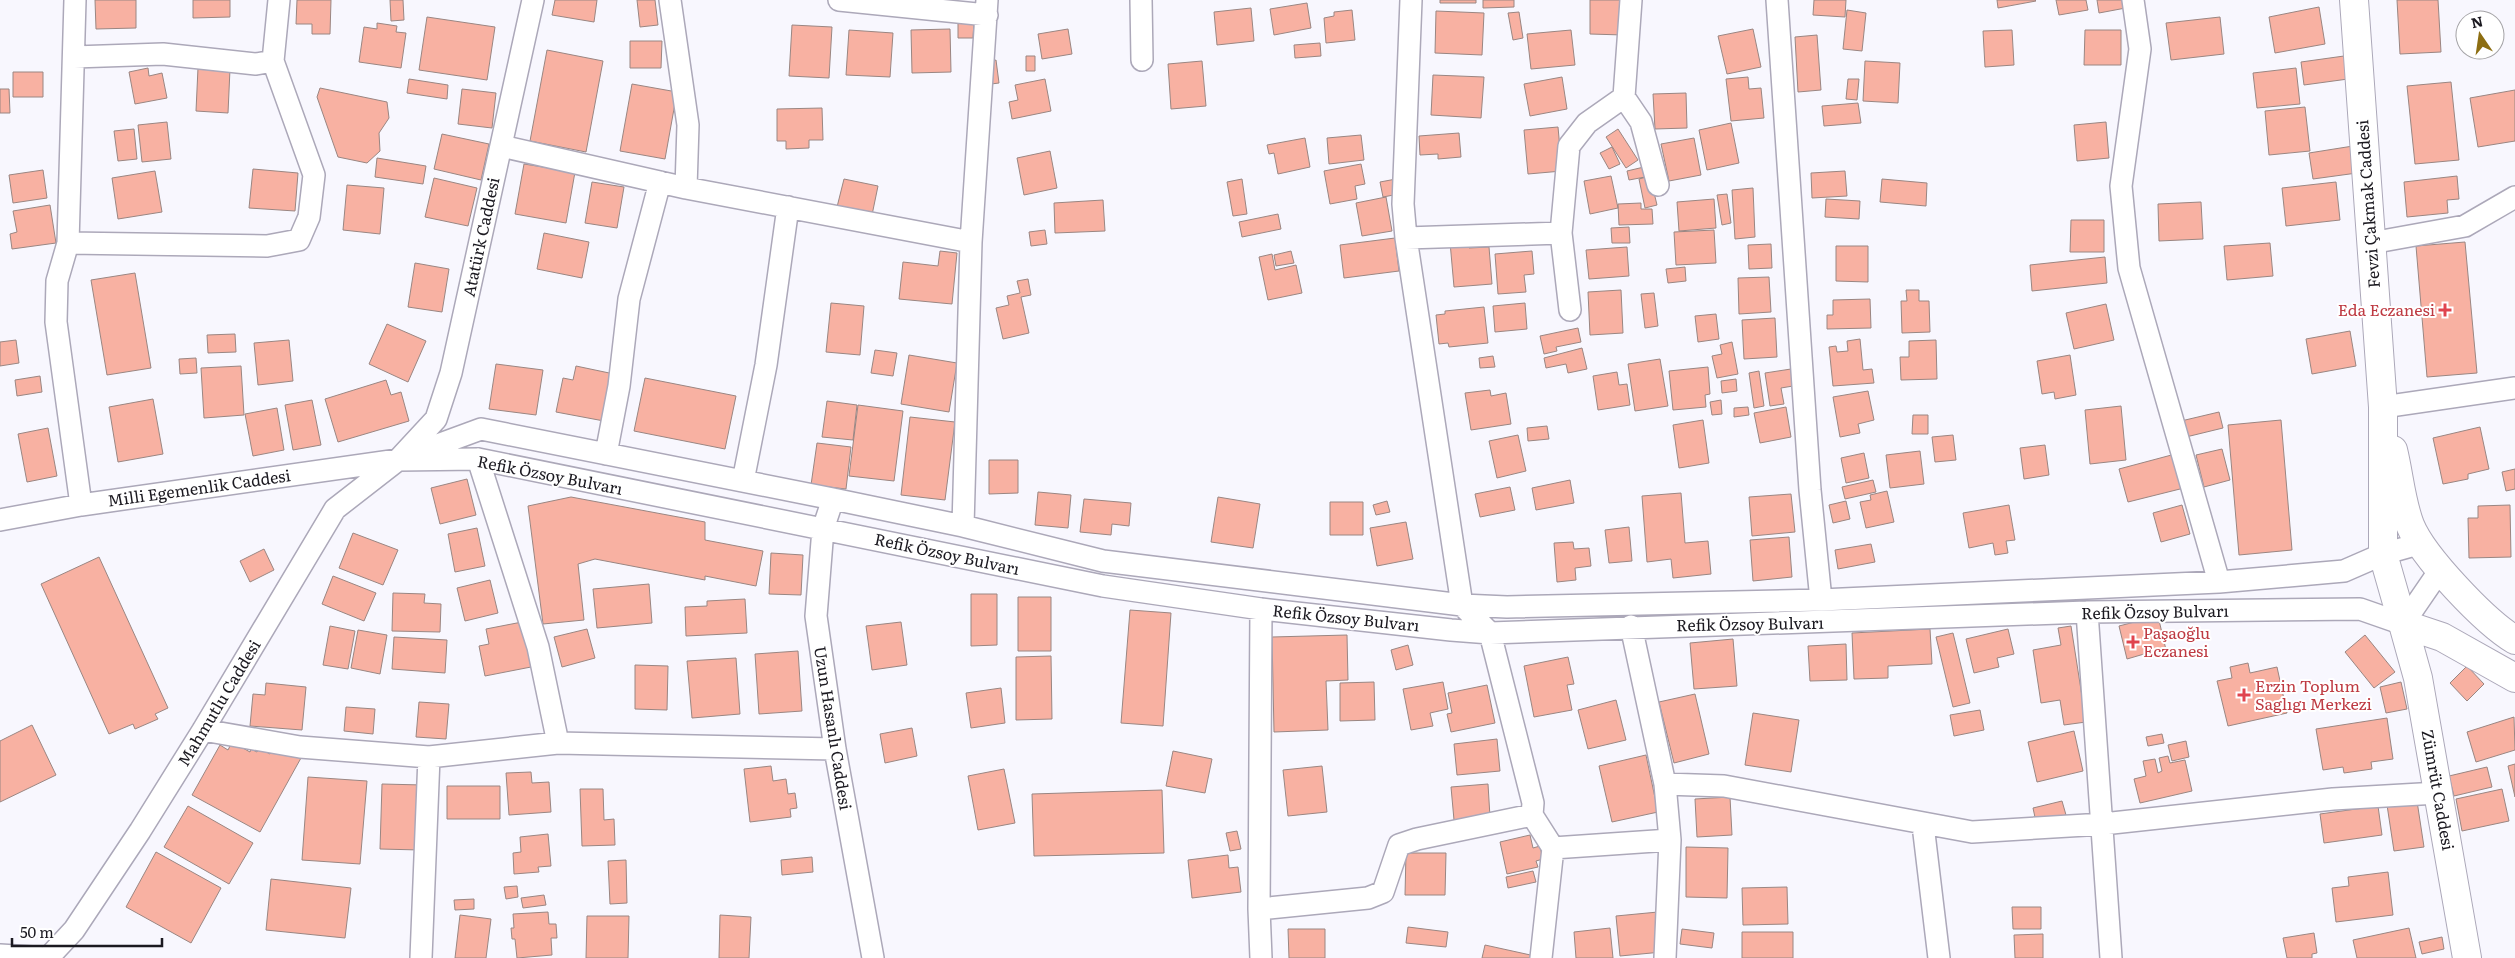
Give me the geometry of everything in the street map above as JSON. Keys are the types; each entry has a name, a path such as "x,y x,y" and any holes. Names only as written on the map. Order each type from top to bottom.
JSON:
{"main road":[{"name":"Fevzi Çakmak Caddesi","path":"2354,0 2383,407"},
{"path":"2383,407 2410,525 2440,570 2500,631 2515,640"},
{"name":"Zümrüt Caddesi","path":"2383,407 2383,554 2418,678 2467,958"},
{"path":"2403,624 2442,637 2515,678"}],"street":[{"path":"75,0 68,243 57,281 56,322 81,505"},
{"path":"68,243 267,246 298,240 309,217 314,175 273,61 279,0"},
{"name":"Atatürk Caddesi","path":"398,460 436,419 451,373 533,0"},
{"path":"670,0 688,125 686,188"},
{"path":"839,0 987,8 971,242 963,526"},
{"path":"1141,0 1142,60"},
{"path":"1411,0 1403,204 1406,238 1462,605 1490,633 1534,803 1532,815 1553,848 1541,958"},
{"path":"1632,0 1624,97 1641,122 1658,184"},
{"path":"1777,0 1808,460 1821,600"},
{"path":"2133,0 2140,49 2122,186 2129,268 2220,582"},
{"path":"74,57 163,54 256,64 273,61"},
{"path":"1570,310 1561,233 1569,146 1587,123 1624,97"},
{"path":"501,146 686,188 971,242"},
{"path":"606,454 620,386 629,299 660,182"},
{"path":"2371,243 2465,226 2515,197"},
{"path":"743,481 766,365 788,207"},
{"path":"1406,238 1561,233"},
{"path":"2383,407 2515,388"},
{"name":"Refik Özsoy Bulvarı","path":"398,460 481,429 833,498 963,526 1103,561 1462,605 1508,607 1821,600 2220,582 2344,571 2383,554 2422,543"},
{"name":"Refik Özsoy Bulvarı","path":"398,460 478,460 1103,586 1261,609 1490,633 1631,626 1830,623 2087,612 2360,610 2403,624"},
{"name":"Milli Egemenlik Caddesi","path":"0,520 81,505 398,460"},
{"name":"Mahmutlu Caddesi","path":"48,958 79,921 204,730 335,509 398,460"},
{"path":"478,460 538,647 558,743"},
{"name":"Uzun Hasanlı Caddesi","path":"833,498 823,529 816,616 835,749 873,958"},
{"path":"2403,624 2440,570"},
{"path":"1261,609 1259,909 1261,958"},
{"path":"2087,612 2111,958"},
{"path":"1631,626 1666,784 1670,840 1665,958"},
{"path":"204,730 300,747 429,757 558,743 835,749"},
{"path":"421,958 429,757"},
{"path":"1666,784 1724,786 1923,825 1972,832 2103,824 2333,799 2438,793"},
{"path":"1259,909 1368,898 1383,892 1400,845 1416,839 1532,815"},
{"path":"1923,825 1939,958"},
{"path":"1553,848 1670,840"},
{"path":"0,955 48,958"}],"building":[{"path":"95,0 136,0 136,28 96,29"},
{"path":"193,0 230,0 230,17 193,18"},
{"path":"297,0 331,0 330,34 312,34 312,24 296,24"},
{"path":"390,0 403,0 404,20 391,21"},
{"path":"555,0 597,0 594,22 552,15"},
{"path":"637,0 655,0 658,25 640,27"},
{"path":"1440,0 1476,0 1476,3 1440,3"},
{"path":"1483,0 1514,0 1514,7 1483,8"},
{"path":"1590,0 1624,0 1623,35 1590,34"},
{"path":"1814,0 1846,0 1845,17 1813,15"},
{"path":"1997,0 2035,0 2036,1 1998,8"},
{"path":"2056,0 2086,0 2088,10 2059,15"},
{"path":"2097,0 2129,0 2131,7 2099,13"},
{"path":"2397,0 2438,0 2441,52 2400,54"},
{"path":"1307,3 1311,28 1274,35 1270,9"},
{"path":"2319,7 2325,44 2275,53 2269,17"},
{"path":"1251,8 1254,41 1217,45 1214,12"},
{"path":"1352,10 1355,40 1326,43 1324,18 1334,16 1334,12"},
{"path":"1847,10 1866,13 1862,51 1843,49"},
{"path":"1436,11 1484,13 1482,55 1435,53"},
{"path":"1519,12 1523,38 1513,40 1508,13"},
{"path":"427,17 495,27 487,80 419,70"},
{"path":"2220,17 2224,54 2171,60 2166,23"},
{"path":"958,22 974,22 973,38 958,38"},
{"path":"377,23 397,26 396,32 406,33 401,68 359,62 364,27 377,29"},
{"path":"792,25 832,27 829,78 789,76"},
{"path":"950,29 951,72 912,73 911,30"},
{"path":"1068,29 1072,54 1042,59 1038,34"},
{"path":"1753,29 1761,67 1727,74 1718,36"},
{"path":"849,30 893,33 890,77 846,75"},
{"path":"1571,30 1575,65 1531,69 1527,34"},
{"path":"2012,30 2014,65 1985,67 1983,31"},
{"path":"2085,30 2121,30 2121,65 2084,65"},
{"path":"1817,35 1821,90 1798,92 1795,37"},
{"path":"630,41 662,41 661,68 630,68"},
{"path":"1320,43 1321,56 1295,58 1294,45"},
{"path":"547,50 603,61 586,152 530,141"},
{"path":"1026,56 1035,56 1035,71 1026,71"},
{"path":"2344,56 2348,79 2304,85 2301,62"},
{"path":"996,60 999,83 991,84 988,62"},
{"path":"1202,61 1206,106 1171,109 1168,64"},
{"path":"1865,61 1900,63 1898,103 1863,101"},
{"path":"148,68 149,76 162,73 167,98 135,104 129,72"},
{"path":"198,68 230,69 228,113 196,111"},
{"path":"2296,68 2300,104 2257,108 2253,73"},
{"path":"13,72 43,72 43,97 13,97"},
{"path":"1433,75 1484,77 1481,118 1431,115"},
{"path":"1562,77 1567,109 1530,116 1524,84"},
{"path":"1748,77 1749,89 1761,88 1764,118 1731,121 1726,79"},
{"path":"409,79 448,85 447,99 407,93"},
{"path":"1045,79 1051,111 1012,119 1009,102 1018,100 1015,85"},
{"path":"1848,79 1859,79 1857,100 1846,99"},
{"path":"2451,82 2459,160 2415,164 2407,86"},
{"path":"632,84 677,92 665,159 620,151"},
{"path":"320,88 387,102 389,118 379,133 380,151 367,163 338,157 317,97"},
{"path":"0,89 9,89 10,113 0,113"},
{"path":"462,89 496,93 492,128 458,124"},
{"path":"2515,90 2515,141 2478,147 2470,98"},
{"path":"1686,93 1687,128 1655,129 1653,94"},
{"path":"1858,103 1861,123 1824,126 1822,106"},
{"path":"2305,107 2310,151 2269,155 2265,111"},
{"path":"822,108 823,140 809,140 809,148 786,149 786,141 777,141 777,109"},
{"path":"167,122 171,159 142,162 138,125"},
{"path":"2106,122 2109,158 2077,161 2074,125"},
{"path":"1731,123 1739,163 1707,170 1699,130"},
{"path":"1558,127 1562,171 1528,174 1524,130"},
{"path":"134,129 137,159 118,161 114,131"},
{"path":"1618,129 1638,160 1626,168 1606,137"},
{"path":"1459,133 1461,157 1438,159 1438,154 1420,155 1419,136"},
{"path":"442,134 489,144 481,180 434,169"},
{"path":"1361,135 1364,160 1329,164 1327,138"},
{"path":"1305,138 1310,167 1278,174 1274,153 1269,154 1267,145"},
{"path":"1694,138 1701,175 1669,181 1661,144"},
{"path":"2353,146 2357,173 2313,179 2309,153"},
{"path":"1612,147 1620,164 1609,169 1600,153"},
{"path":"1050,151 1057,188 1024,195 1017,158"},
{"path":"377,158 426,166 423,184 375,177"},
{"path":"524,164 575,172 566,223 515,214"},
{"path":"1361,164 1365,184 1355,186 1357,199 1330,204 1324,171"},
{"path":"1644,167 1645,177 1629,180 1627,171"},
{"path":"253,169 298,173 295,211 249,208"},
{"path":"43,170 47,198 13,203 9,175"},
{"path":"155,171 162,212 118,219 112,178"},
{"path":"1845,171 1847,196 1812,198 1811,173"},
{"path":"1611,176 1618,208 1590,214 1584,181"},
{"path":"1650,176 1657,205 1645,208 1639,179"},
{"path":"2457,176 2459,199 2447,200 2448,213 2407,217 2404,182"},
{"path":"434,178 477,188 468,226 425,217"},
{"path":"844,179 878,186 872,215 837,207"},
{"path":"1242,179 1247,214 1233,216 1227,182"},
{"path":"1396,179 1399,194 1383,197 1380,182"},
{"path":"1882,179 1927,183 1926,206 1880,202"},
{"path":"592,182 624,187 617,228 585,223"},
{"path":"2336,182 2340,220 2286,226 2282,188"},
{"path":"347,185 384,188 380,234 343,230"},
{"path":"1753,188 1755,237 1735,239 1732,190"},
{"path":"1727,194 1731,223 1722,225 1717,195"},
{"path":"1386,197 1392,231 1362,236 1356,203"},
{"path":"1714,199 1716,228 1679,231 1677,202"},
{"path":"1826,199 1860,201 1859,219 1825,217"},
{"path":"1103,200 1105,231 1055,233 1054,203"},
{"path":"2201,202 2203,239 2159,241 2158,204"},
{"path":"1641,203 1641,209 1652,209 1653,224 1619,225 1618,204"},
{"path":"50,205 56,243 12,249 10,234 17,232 13,211"},
{"path":"1278,214 1281,229 1242,237 1239,222"},
{"path":"2071,220 2104,220 2104,252 2070,252"},
{"path":"1629,227 1630,243 1612,243 1611,228"},
{"path":"1045,230 1047,244 1031,246 1029,232"},
{"path":"1714,230 1716,263 1676,265 1674,232"},
{"path":"544,233 589,242 582,278 537,269"},
{"path":"1395,238 1399,271 1344,278 1340,245"},
{"path":"1468,240 1469,248 1489,247 1492,284 1454,287 1450,242"},
{"path":"2465,242 2477,373 2427,377 2416,246"},
{"path":"2270,243 2273,276 2227,280 2224,246"},
{"path":"1771,244 1772,268 1749,269 1748,245"},
{"path":"1836,246 1868,246 1868,282 1836,281"},
{"path":"1627,247 1629,276 1589,279 1586,250"},
{"path":"940,251 957,253 952,304 899,299 903,262 938,266"},
{"path":"1291,251 1294,263 1276,266 1274,255"},
{"path":"1532,251 1534,274 1524,275 1526,292 1498,294 1495,254"},
{"path":"1272,254 1275,270 1296,265 1302,293 1268,300 1259,257"},
{"path":"2105,257 2107,283 2032,291 2030,265"},
{"path":"415,263 449,269 442,312 408,307"},
{"path":"1685,267 1686,281 1668,283 1666,269"},
{"path":"135,273 151,368 107,375 91,280"},
{"path":"1769,277 1771,312 1739,314 1738,278"},
{"path":"1028,279 1031,295 1021,297 1029,333 1003,339 996,308 1009,305 1007,296 1020,293 1017,281"},
{"path":"1621,290 1623,333 1590,335 1588,292"},
{"path":"1906,290 1919,290 1919,301 1929,301 1930,332 1902,333 1901,301 1907,301"},
{"path":"1654,293 1658,326 1645,328 1641,294"},
{"path":"1870,299 1871,328 1827,329 1827,315 1833,315 1833,300"},
{"path":"831,303 864,306 860,355 826,352"},
{"path":"1525,303 1527,329 1495,332 1493,306"},
{"path":"2106,304 2114,340 2074,349 2066,313"},
{"path":"1484,307 1488,343 1449,347 1448,343 1439,344 1436,315 1445,314 1445,311"},
{"path":"1716,314 1719,339 1698,342 1695,316"},
{"path":"1775,318 1777,357 1744,359 1742,320"},
{"path":"387,324 426,341 408,382 369,364"},
{"path":"1578,328 1581,342 1556,347 1557,351 1544,354 1540,336"},
{"path":"2350,331 2356,366 2312,374 2306,339"},
{"path":"235,334 236,352 208,353 207,335"},
{"path":"1860,339 1863,370 1872,369 1874,383 1833,386 1829,347 1836,346 1837,352 1848,351 1847,341"},
{"path":"16,340 19,363 0,366 0,342"},
{"path":"289,340 293,381 258,385 254,343"},
{"path":"1936,340 1937,379 1901,380 1900,357 1909,357 1909,341"},
{"path":"1732,342 1738,374 1717,378 1712,356 1722,354 1720,345"},
{"path":"1582,348 1587,369 1568,373 1566,364 1546,368 1544,358"},
{"path":"875,350 897,353 893,376 871,373"},
{"path":"909,355 957,363 949,412 901,404"},
{"path":"2070,355 2076,395 2055,399 2054,392 2042,394 2037,361"},
{"path":"1493,356 1495,367 1480,368 1479,358"},
{"path":"196,358 197,373 180,374 179,359"},
{"path":"1660,359 1668,406 1635,411 1628,364"},
{"path":"496,364 543,370 536,415 489,409"},
{"path":"241,366 244,415 204,418 201,368"},
{"path":"576,366 614,374 604,421 556,412 563,378 573,380"},
{"path":"1708,367 1710,394 1705,395 1706,407 1673,410 1669,371"},
{"path":"1791,369 1793,386 1781,388 1784,404 1770,406 1765,373"},
{"path":"1759,371 1764,406 1754,408 1749,373"},
{"path":"1617,372 1619,385 1627,384 1630,405 1598,410 1593,376"},
{"path":"40,376 42,392 17,396 15,380"},
{"path":"645,378 736,396 725,449 634,431"},
{"path":"1736,379 1737,391 1722,393 1721,381"},
{"path":"386,380 391,395 401,392 409,421 338,442 325,399"},
{"path":"1490,390 1491,396 1506,393 1511,424 1471,430 1465,393"},
{"path":"1868,391 1874,420 1858,424 1860,433 1840,437 1833,397"},
{"path":"153,399 163,454 118,462 109,407"},
{"path":"312,400 321,445 293,450 285,405"},
{"path":"1721,400 1722,414 1712,415 1710,402"},
{"path":"827,401 857,405 853,440 822,437"},
{"path":"858,405 903,411 894,481 849,476"},
{"path":"2121,406 2126,460 2090,464 2085,410"},
{"path":"1748,407 1749,415 1734,417 1734,408"},
{"path":"1786,407 1791,437 1760,443 1754,413"},
{"path":"277,408 284,450 253,456 245,414"},
{"path":"2219,412 2223,428 2186,437 2181,421"},
{"path":"1913,415 1928,415 1928,434 1912,434"},
{"path":"910,417 955,422 945,500 901,495"},
{"path":"1703,420 1709,463 1679,468 1673,425"},
{"path":"2281,420 2292,550 2239,555 2228,425"},
{"path":"1547,426 1549,439 1528,441 1527,428"},
{"path":"2480,427 2489,469 2468,474 2468,479 2443,484 2433,438"},
{"path":"48,428 57,476 27,482 18,434"},
{"path":"1518,435 1526,471 1497,478 1489,441"},
{"path":"1953,435 1956,460 1935,462 1932,437"},
{"path":"817,443 851,447 846,489 811,485"},
{"path":"2045,445 2049,475 2024,479 2020,448"},
{"path":"2222,449 2230,480 2204,487 2196,455"},
{"path":"1920,451 1924,484 1890,488 1886,455"},
{"path":"1864,453 1869,478 1846,483 1841,458"},
{"path":"2179,453 2188,487 2128,502 2119,469"},
{"path":"989,460 1018,460 1018,493 989,494"},
{"path":"2515,469 2515,489 2506,491 2502,472"},
{"path":"467,479 476,515 440,524 431,488"},
{"path":"1570,480 1574,503 1536,510 1532,488"},
{"path":"1873,480 1876,492 1845,499 1842,487"},
{"path":"1510,487 1515,510 1480,517 1475,494"},
{"path":"1887,491 1894,522 1866,528 1860,502 1871,500 1870,495"},
{"path":"1038,492 1071,495 1068,528 1035,525"},
{"path":"1681,493 1685,543 1708,541 1711,574 1673,578 1671,559 1647,562 1642,496"},
{"path":"1791,494 1795,532 1752,536 1749,497"},
{"path":"571,497 705,522 705,540 763,551 756,586 705,576 705,580 595,559 578,564 584,620 543,624 528,506"},
{"path":"1218,497 1260,504 1253,548 1211,542"},
{"path":"1084,499 1131,503 1129,526 1112,524 1111,535 1080,532"},
{"path":"1387,501 1390,512 1376,515 1373,505"},
{"path":"1846,501 1850,519 1833,523 1829,505"},
{"path":"1330,502 1363,502 1363,535 1330,535"},
{"path":"2009,505 2015,540 2006,541 2008,553 1995,555 1993,543 1969,548 1963,513"},
{"path":"2182,505 2190,534 2161,542 2153,513"},
{"path":"2510,505 2511,557 2469,558 2468,518 2478,518 2478,506"},
{"path":"1406,522 1413,559 1377,566 1370,528"},
{"path":"1629,527 1632,561 1609,563 1605,530"},
{"path":"477,528 485,566 455,572 448,534"},
{"path":"353,533 398,550 383,585 339,568"},
{"path":"1789,537 1792,577 1753,581 1750,540"},
{"path":"1573,542 1574,549 1589,548 1591,566 1575,568 1576,580 1557,582 1554,543"},
{"path":"1871,544 1875,562 1838,569 1835,550"},
{"path":"264,549 274,570 250,582 240,561"},
{"path":"771,553 803,555 801,595 769,594"},
{"path":"99,557 168,708 155,714 158,719 135,729 133,724 109,734 41,584"},
{"path":"333,576 376,593 364,621 322,604"},
{"path":"490,580 498,613 465,621 457,588"},
{"path":"649,584 652,623 597,628 593,589"},
{"path":"393,593 425,594 424,603 441,604 440,632 392,631"},
{"path":"971,594 997,594 997,645 971,646"},
{"path":"1018,597 1051,597 1051,651 1018,651"},
{"path":"745,599 747,633 686,636 685,607 707,606 707,601"},
{"path":"1130,610 1171,613 1163,726 1121,723"},
{"path":"2158,616 2167,654 2153,657 2151,652 2127,659 2119,626"},
{"path":"522,622 531,667 485,676 479,646 489,644 486,629"},
{"path":"901,622 907,665 872,670 866,626"},
{"path":"330,626 355,631 348,669 323,665"},
{"path":"2071,626 2086,722 2064,725 2060,700 2041,703 2033,650 2061,645 2058,628"},
{"path":"587,629 595,658 562,667 554,637"},
{"path":"1930,629 1932,664 1888,666 1888,678 1854,679 1852,633"},
{"path":"2008,629 2014,654 1997,658 1999,667 1974,673 1966,639"},
{"path":"358,630 387,635 380,674 351,668"},
{"path":"1953,633 1970,703 1953,707 1936,637"},
{"path":"1347,635 1348,680 1326,681 1328,730 1274,732 1272,637"},
{"path":"2365,635 2395,672 2374,688 2345,652"},
{"path":"394,637 447,640 445,673 392,669"},
{"path":"1733,639 1737,686 1694,689 1690,643"},
{"path":"1846,644 1847,680 1810,681 1808,646"},
{"path":"1408,645 1413,665 1396,670 1391,650"},
{"path":"798,651 802,711 759,714 755,654"},
{"path":"1051,656 1052,719 1016,720 1016,657"},
{"path":"1568,657 1574,684 1567,685 1572,710 1534,717 1524,666"},
{"path":"736,658 740,714 692,718 687,661"},
{"path":"2248,663 2250,673 2277,667 2287,713 2228,726 2217,681 2232,678 2230,667"},
{"path":"635,665 668,666 667,710 635,709"},
{"path":"2467,666 2484,684 2467,701 2450,683"},
{"path":"1374,682 1375,720 1340,721 1340,683"},
{"path":"1443,682 1448,709 1430,713 1433,726 1411,730 1403,689"},
{"path":"2401,682 2407,709 2386,713 2380,687"},
{"path":"266,683 306,687 302,730 250,726 253,694 265,695"},
{"path":"1487,685 1495,723 1451,732 1447,714 1452,713 1448,693"},
{"path":"1001,688 1005,723 971,728 966,693"},
{"path":"1695,694 1709,754 1674,763 1659,702"},
{"path":"1616,700 1626,740 1588,749 1578,710"},
{"path":"419,702 449,704 446,739 416,737"},
{"path":"346,707 375,709 373,734 344,731"},
{"path":"1980,710 1984,730 1954,736 1950,715"},
{"path":"1753,713 1799,720 1791,772 1745,765"},
{"path":"2514,717 2515,750 2476,762 2467,732"},
{"path":"2387,718 2393,759 2371,762 2372,769 2344,773 2343,767 2323,770 2316,729"},
{"path":"32,725 56,775 0,802 0,741"},
{"path":"912,728 917,756 885,763 880,734"},
{"path":"2074,731 2083,771 2037,782 2028,742"},
{"path":"2162,734 2164,743 2148,746 2146,737"},
{"path":"1497,739 1500,771 1457,775 1454,744"},
{"path":"2186,741 2189,757 2172,761 2168,745"},
{"path":"232,742 250,752 251,749 257,752 259,748 270,754 274,748 301,758 260,832 192,795 220,745 228,750"},
{"path":"1173,751 1212,759 1205,793 1166,786"},
{"path":"1646,755 1658,812 1612,822 1599,766"},
{"path":"2168,756 2170,763 2185,760 2192,791 2140,803 2134,779 2146,776 2143,761 2155,759 2158,773 2162,771 2159,758"},
{"path":"2515,764 2515,797 2508,766"},
{"path":"771,766 773,781 786,779 788,794 795,793 797,808 790,809 791,817 750,822 744,769"},
{"path":"1322,766 1327,812 1288,816 1283,770"},
{"path":"2487,767 2492,787 2454,796 2449,776"},
{"path":"1004,769 1015,823 978,830 968,776"},
{"path":"531,772 532,783 549,782 551,812 509,815 506,773"},
{"path":"308,777 367,781 360,864 302,860"},
{"path":"382,784 423,785 420,850 380,849"},
{"path":"1488,784 1490,817 1454,820 1451,787"},
{"path":"447,786 500,786 500,819 447,819"},
{"path":"580,789 603,789 604,820 614,819 615,845 582,846"},
{"path":"2502,789 2509,821 2462,831 2456,799"},
{"path":"1162,790 1164,853 1034,856 1032,794"},
{"path":"1730,797 1732,835 1697,837 1695,799"},
{"path":"2062,801 2066,815 2036,822 2033,808"},
{"path":"2417,801 2424,847 2394,851 2387,805"},
{"path":"188,806 253,843 229,884 164,847"},
{"path":"2378,806 2382,835 2324,843 2320,814"},
{"path":"1237,831 1241,849 1230,851 1226,833"},
{"path":"548,834 551,866 538,867 539,872 514,874 513,853 521,852 520,837"},
{"path":"1530,835 1533,848 1540,846 1543,859 1536,861 1538,867 1507,874 1500,842"},
{"path":"1686,847 1728,848 1727,898 1686,897"},
{"path":"156,852 221,888 191,943 126,907"},
{"path":"1406,853 1446,853 1445,895 1405,895"},
{"path":"1228,855 1229,868 1238,867 1241,892 1192,898 1188,860"},
{"path":"812,857 813,872 782,875 781,860"},
{"path":"626,860 627,903 610,904 608,861"},
{"path":"1533,871 1536,882 1508,888 1506,877"},
{"path":"2388,872 2393,915 2336,922 2332,888 2349,886 2348,877"},
{"path":"271,879 351,888 345,938 266,930"},
{"path":"517,886 518,897 506,899 504,887"},
{"path":"1787,887 1788,924 1743,925 1742,888"},
{"path":"544,895 546,905 523,908 521,898"},
{"path":"474,899 474,909 455,910 454,900"},
{"path":"2012,907 2041,907 2041,929 2013,929"},
{"path":"548,912 549,924 556,924 557,938 551,938 552,955 517,958 515,939 512,939 511,928 514,928 513,914"},
{"path":"1658,912 1662,952 1620,956 1616,916"},
{"path":"460,915 491,919 486,958 455,958"},
{"path":"720,915 751,917 749,958 719,958"},
{"path":"587,916 629,916 628,958 586,958"},
{"path":"1408,927 1448,932 1446,947 1406,943"},
{"path":"1610,928 1613,958 1576,958 1574,932"},
{"path":"2409,928 2416,958 2357,958 2353,940"},
{"path":"1288,929 1325,929 1325,958 1289,958"},
{"path":"1682,929 1714,933 1712,948 1680,944"},
{"path":"1742,932 1793,932 1793,958 1742,958"},
{"path":"2314,933 2317,953 2312,954 2312,958 2287,958 2283,938"},
{"path":"2043,934 2043,958 2015,958 2014,935"},
{"path":"2442,937 2444,949 2422,954 2419,942"},
{"path":"1485,945 1535,956 1535,958 1482,958"}],"place":[{"name":"Eda Eczanesi","path":"2445,310"},
{"name":"Paşaoğlu Eczanesi","path":"2133,642"},
{"name":"Erzin Toplum Saglıgı Merkezi","path":"2244,695"}]}
